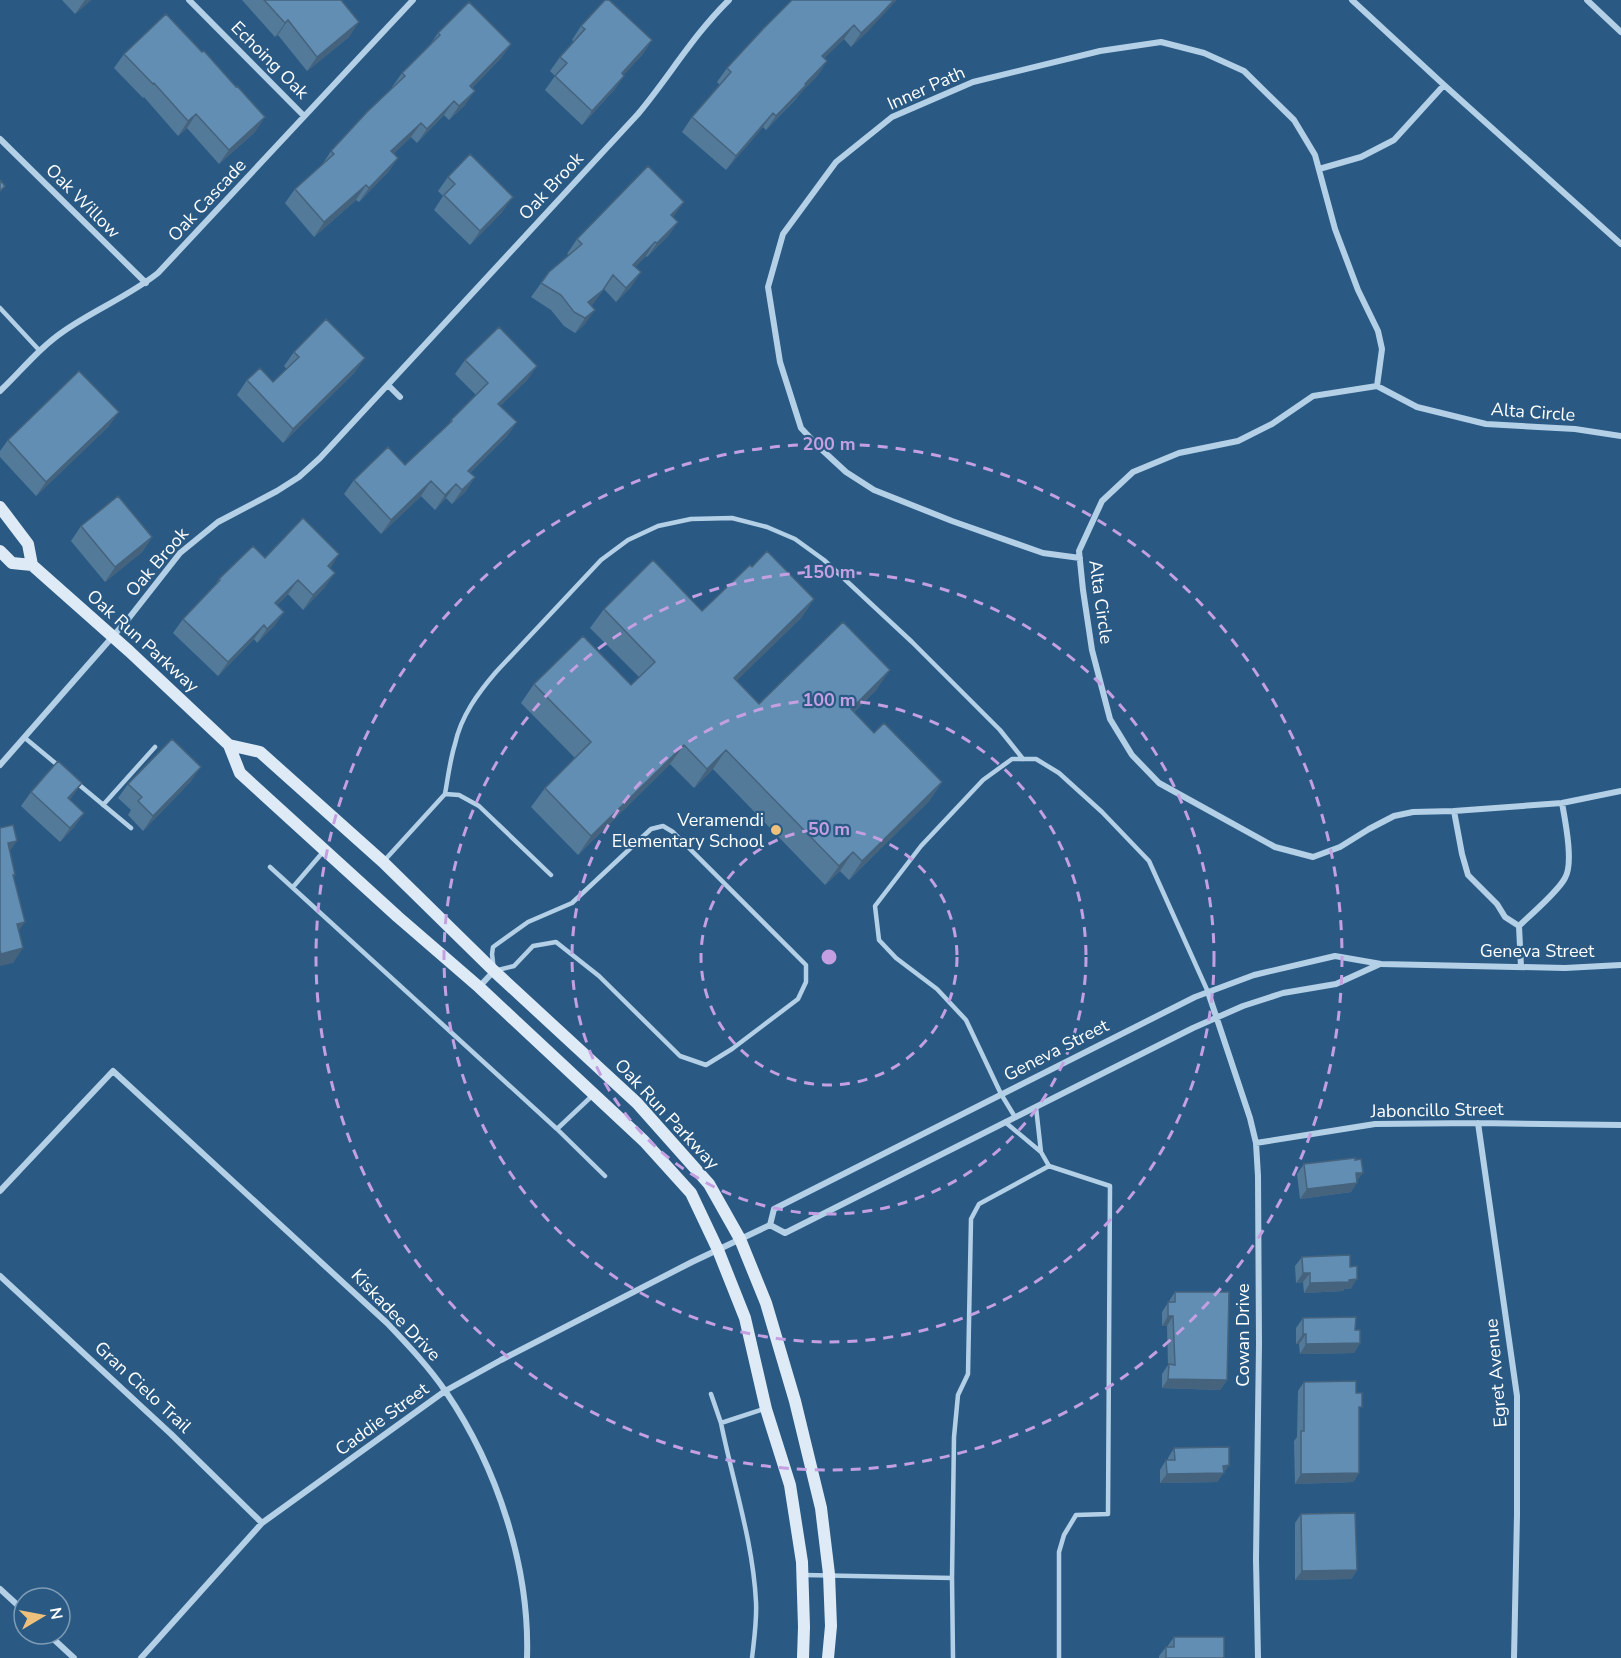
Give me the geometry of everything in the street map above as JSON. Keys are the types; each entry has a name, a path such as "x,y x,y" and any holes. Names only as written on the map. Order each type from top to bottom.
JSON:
{"street":[{"name":"Echoing Oak","path":"189,0 304,116"},
{"name":"Oak Cascade","path":"0,391 39,350 66,330 146,283 173,258 413,0"},
{"name":"Oak Brook","path":"0,765 129,618 180,553 218,522 277,491 299,477 320,458 638,114 700,31 729,0"},
{"path":"1352,0 1621,244"},
{"path":"1587,0 1621,32"},
{"name":"Inner Path","path":"1080,558 1043,553 952,521 874,490 846,472 801,428 780,362 768,287 783,234 836,162 892,117 973,82 1100,51 1161,42 1204,53 1244,71 1294,120 1315,155 1335,229 1358,290 1378,331 1383,349 1377,386"},
{"path":"1318,169 1361,157 1394,141 1444,85"},
{"name":"Oak Willow","path":"0,140 146,283"},
{"path":"388,385 400,397"},
{"name":"Alta Circle","path":"1621,436 1575,429 1486,424 1417,407 1377,386 1313,396 1272,424 1239,441 1179,453 1133,472 1102,501 1079,551 1092,650 1110,719 1132,755 1159,783 1275,847 1313,857 1340,847 1394,816 1413,812 1562,802 1621,791"},
{"path":"0,507 28,544 32,565"},
{"name":"Oak Run Parkway","path":"0,551 12,563 32,565 112,636 229,745 240,773 479,987 644,1141 691,1193 718,1250 745,1318 766,1409 790,1485 802,1562 803,1658"},
{"name":"Oak Run Parkway","path":"229,745 260,752 383,862 494,971 637,1103 709,1184 740,1239 766,1303 795,1401 821,1508 829,1574 831,1626 828,1658"},
{"path":"1521,967 1519,926 1567,877 1569,855 1562,802"},
{"path":"1454,811 1461,854 1468,875 1497,904 1505,916 1519,926"},
{"name":"Geneva Street","path":"770,1225 774,1209 1208,992 1254,975 1335,956 1381,964 1565,968 1621,965"},
{"name":"Geneva Street","path":"770,1225 784,1233 1217,1017 1283,993 1336,984 1381,964"},
{"path":"479,987 494,971"},
{"name":"Cowan Drive","path":"1208,992 1250,1118 1256,1143 1258,1658"},
{"name":"Kiskadee Drive","path":"0,1191 113,1071 387,1323 417,1355 445,1391 488,1465 509,1527 521,1577 527,1619 527,1658"},
{"name":"Egret Avenue","path":"1478,1123 1517,1396 1514,1658"},
{"name":"Jaboncillo Street","path":"1256,1143 1375,1124 1621,1125"},
{"name":"Geneva Street","path":"718,1250 770,1225"},
{"name":"Caddie Street","path":"141,1658 262,1523 445,1391 501,1360 718,1250"},
{"name":"Gran Cielo Trail","path":"0,1276 171,1434 262,1523"},
{"path":"0,1589 12,1600"},
{"path":"61,1646 74,1658"}],"lane":[{"path":"0,308 39,350"},
{"path":"383,862 446,794 455,742 467,712 480,691 496,672 601,560 628,540 658,526 692,519 732,518 767,527 795,538 824,560 912,642 1000,730 1023,759"},
{"path":"25,738 131,828"},
{"path":"104,805 154,747"},
{"path":"1016,1117 1001,1094 966,1020 937,989 896,958 879,940 875,906 921,846 983,780 1012,759 1036,759 1059,773 1102,812 1149,861 1208,992"},
{"path":"446,794 459,795 479,806 551,875"},
{"path":"663,826 673,832 806,965 806,982 798,999 732,1049 706,1065 680,1056 599,976 556,942 533,946 514,966 494,971 493,947 528,922 572,903 651,829 663,826"},
{"path":"294,887 325,850"},
{"path":"270,867 557,1129 605,1176"},
{"path":"557,1129 593,1095"},
{"path":"1036,1107 1041,1152"},
{"path":"1005,1122 1041,1152 1049,1166 1110,1186 1108,1514 1076,1515 1064,1535 1059,1552 1059,1658"},
{"path":"953,1658 954,1437 958,1395 968,1374 970,1219 980,1204 1049,1166"},
{"path":"711,1394 721,1424 743,1516 753,1576 756,1604 752,1658"},
{"path":"721,1424 766,1409"},
{"path":"802,1575 952,1578"}],"building":[{"path":"264,0 341,0 359,22 317,57 288,20 285,23"},
{"path":"605,0 609,0 652,40 622,73 624,76 592,111 555,76 567,63 560,57 585,29 581,26"},
{"path":"792,0 894,0 861,33 854,25 822,56 827,61 776,116 773,113 736,156 692,117 731,72 727,68"},
{"path":"469,2 511,44 470,86 475,91 459,106 454,101 427,129 421,123 391,151 398,158 369,188 366,185 324,222 295,189 334,154 331,151 405,76 402,73"},
{"path":"166,14 265,117 229,150 196,114 188,121 124,54"},
{"path":"470,154 513,197 480,231 444,195 455,184 448,177"},
{"path":"648,166 684,202 671,215 678,222 633,265 641,272 626,288 613,275 603,290 588,302 595,310 585,318 574,312 561,295 541,283 549,272 582,244 577,239"},
{"path":"0,180 5,186 0,191"},
{"path":"326,319 365,358 293,429 247,380 260,368 273,382 299,357 294,352"},
{"path":"499,327 537,366 498,404 517,422 468,471 475,477 462,490 456,484 445,495 431,481 391,520 354,480 388,447 405,465 452,421 488,383 465,360"},
{"path":"79,371 119,412 46,482 8,440"},
{"path":"118,496 152,537 115,567 81,526"},
{"path":"303,518 339,554 328,566 335,573 313,595 298,580 275,603 284,612 267,629 264,625 228,662 183,619 253,546 265,558"},
{"path":"767,551 814,599 734,678 759,704 843,622 890,670 851,709 874,733 884,723 942,782 862,861 853,852 839,866 726,750 707,769 684,745 591,836 545,788 591,742 534,684 583,636 631,685 655,662 604,609 653,560 702,611"},
{"path":"172,739 201,767 153,816 138,801 142,797 128,784"},
{"path":"58,761 82,783 68,798 84,813 70,828 31,792"},
{"path":"13,825 17,841 8,843 15,875 13,875 25,922 17,924 23,948 1,954 0,828"},
{"path":"1355,1158 1355,1160 1361,1159 1363,1173 1356,1173 1357,1183 1307,1189 1304,1164"},
{"path":"1350,1255 1350,1267 1357,1266 1357,1279 1349,1280 1349,1282 1310,1283 1310,1273 1303,1273 1302,1257"},
{"path":"1175,1292 1229,1292 1227,1380 1168,1379 1169,1364 1175,1365 1173,1316 1168,1316 1168,1302 1175,1302"},
{"path":"1356,1317 1355,1330 1360,1330 1360,1343 1306,1344 1306,1334 1303,1334 1303,1318"},
{"path":"1356,1381 1356,1393 1362,1393 1362,1407 1359,1407 1359,1473 1301,1474 1304,1382"},
{"path":"1229,1447 1229,1465 1223,1466 1224,1473 1167,1474 1166,1460 1175,1460 1174,1448"},
{"path":"1355,1513 1357,1570 1302,1571 1301,1514"},
{"path":"1174,1637 1224,1637 1224,1658 1166,1658 1166,1647 1174,1647"}],"place":[{"name":"Veramendi Elementary School","path":"776,830"}]}
